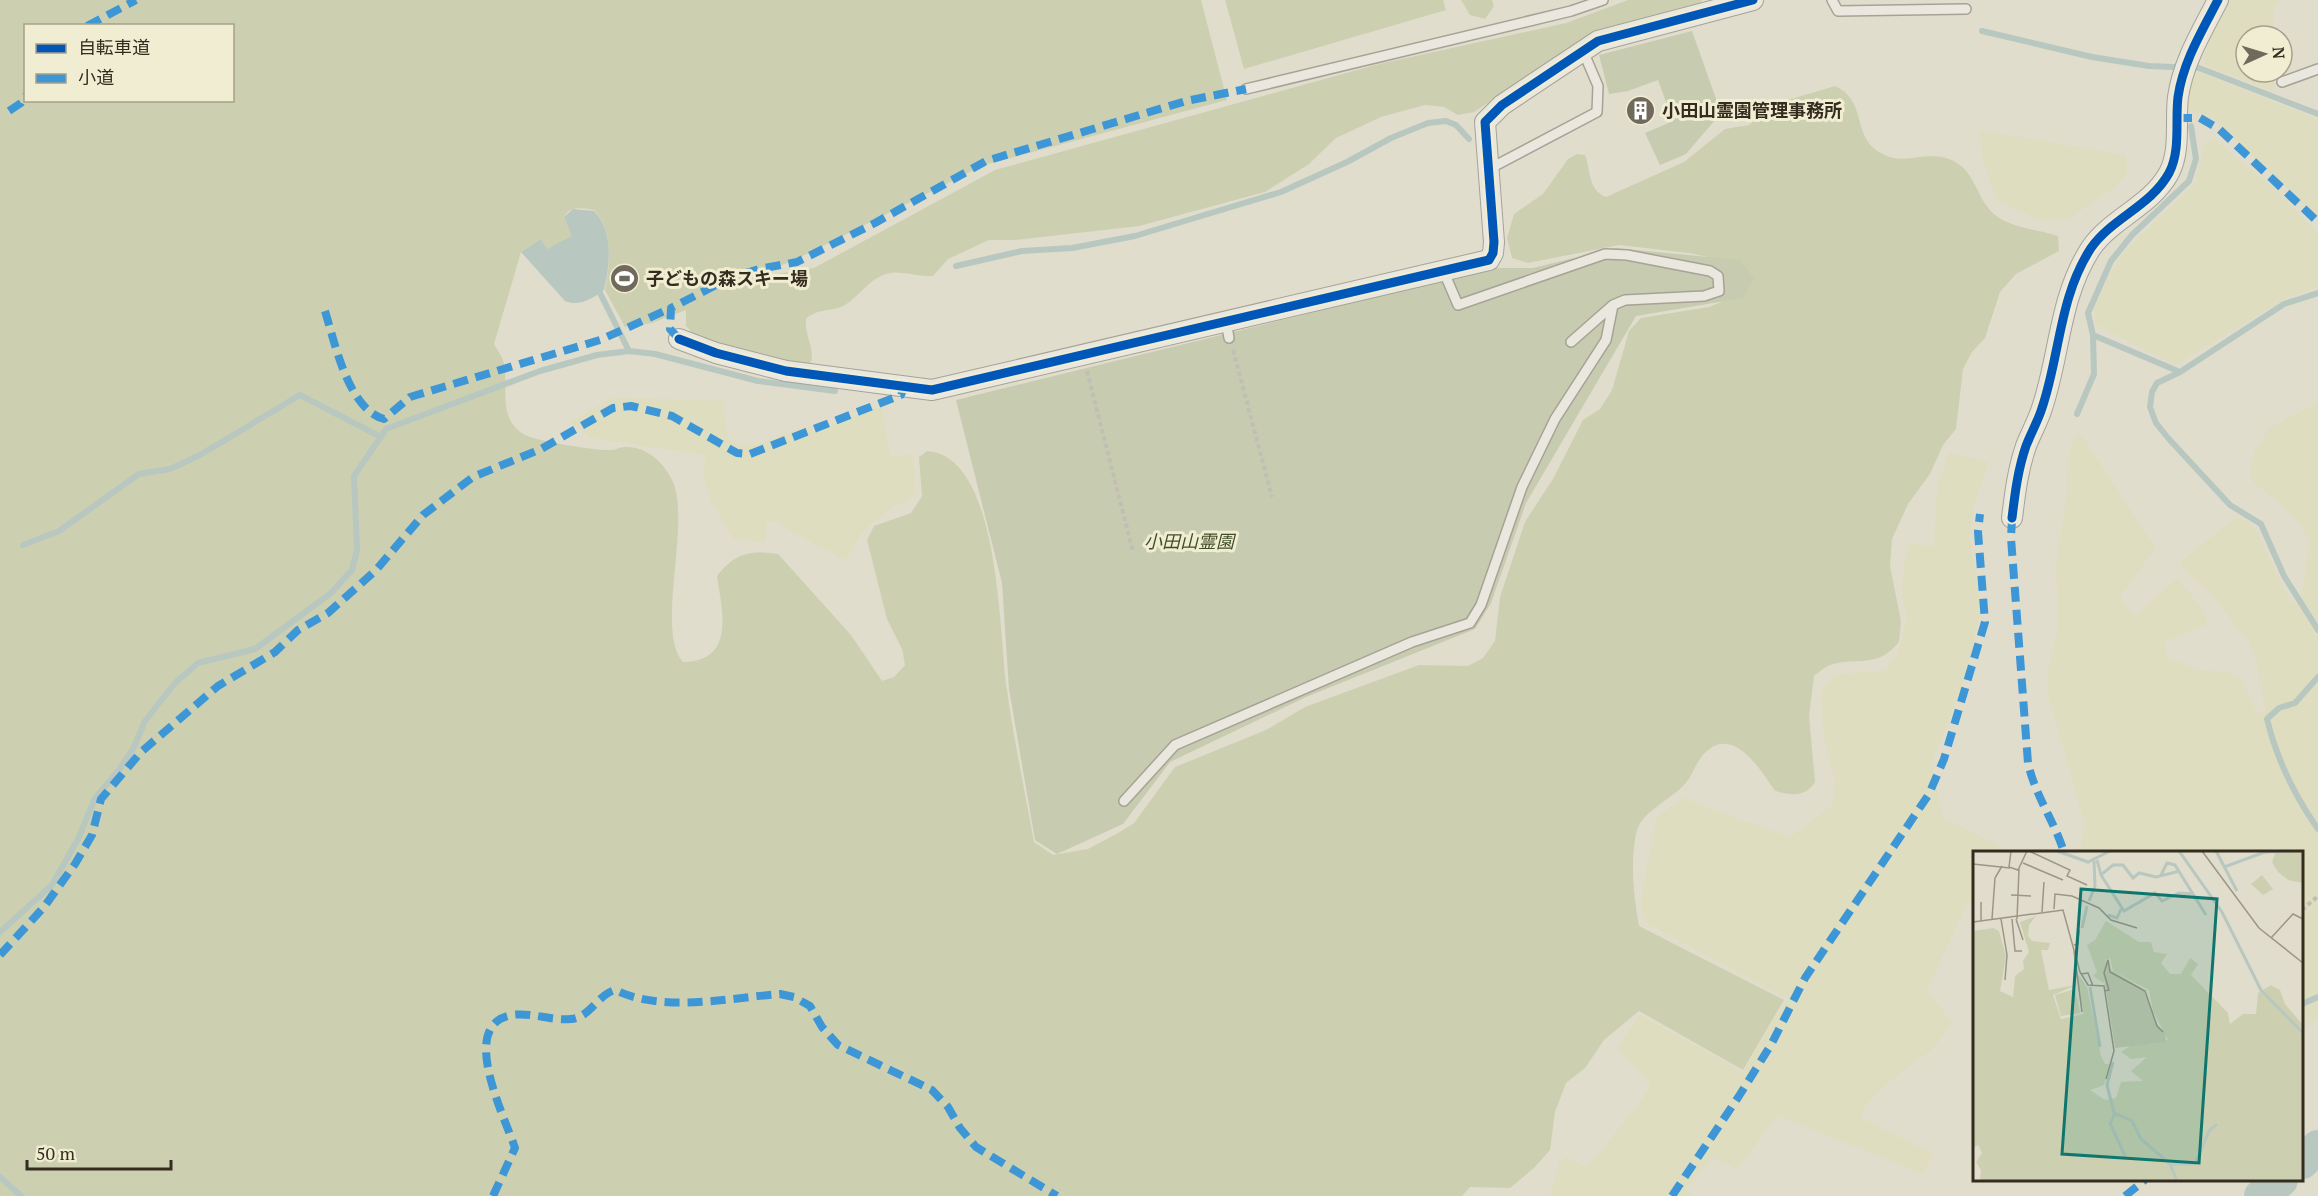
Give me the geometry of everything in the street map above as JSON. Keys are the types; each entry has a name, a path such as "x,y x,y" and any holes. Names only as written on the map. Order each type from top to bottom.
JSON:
{"street":[{"path":"678,339 716,353 786,371 932,390 1228,330 1443,270 1489,260 1493,253 1485,122 1502,105 1598,41 1753,0"},
{"path":"2012,518 2017,479 2026,447 2042,409 2071,287 2090,250 2103,233 2153,194 2169,172 2175,155 2178,96 2184,73 2193,49 2218,0"}],"lane":[{"path":"1246,89 1564,13 1603,0"},
{"path":"1832,0 1838,11 1966,9"},
{"path":"1487,170 1597,112 1598,86 1583,51"},
{"path":"2294,78 2318,69"},
{"path":"1443,270 1458,305 1605,255 1627,255 1710,271 1718,276 1719,291 1714,294 1625,300 1613,305 1571,342"},
{"path":"1124,801 1175,745 1412,642 1470,623 1481,605 1522,487 1555,419 1606,340 1613,305"}],"path":[{"path":"1228,330 1272,497"},
{"path":"1085,360 1133,552"},
{"path":"2303,908 2318,896"}],"shaded area":[{"path":"2224,0 2280,0 2273,10 2274,24 2234,24 2234,76 2204,65 2204,53"},
{"path":"2195,71 2318,119 2318,218 2214,119 2187,109 2182,99"},
{"path":"2254,84 2274,84 2272,91"},
{"path":"1979,130 2126,155 2127,173 2117,186 2069,219 2041,221 1997,200 1984,165"},
{"path":"2215,139 2276,190 2318,233 2318,287 2287,298 2175,365 2096,325 2094,308 2111,271 2126,250 2195,183 2205,144"},
{"path":"573,209 594,211 605,228 609,249 604,290 580,303 565,301 521,252 541,239 547,249 572,236 564,217"},
{"path":"614,397 723,401 728,438 740,445 757,444 810,425 813,432 882,406 890,456 913,454 916,495 893,507 862,532 846,561 787,529 778,521 766,522 766,543 733,539 712,503 704,479 705,455 589,438 570,421"},
{"path":"2318,402 2318,1018 2303,1028 2303,851 2079,851 2085,825 2048,695 2047,675 2058,629 2056,562 2067,492 2067,468 2073,438 2081,434 2156,548 2120,597 2134,617 2177,578 2201,607 2208,624 2164,641 2168,657 2198,670 2226,672 2240,676 2258,714 2265,711 2256,660 2249,643 2212,595 2183,569 2180,562 2235,518 2248,521 2258,533 2291,603 2301,600 2309,541 2301,526 2271,496 2256,486 2249,474 2255,451 2268,429"},
{"path":"1949,452 1989,462 1973,509 1970,539 1979,594 1979,620 1966,674 1932,764 1943,818 1998,845 2001,851 1973,851 1973,904 1968,902 1927,990 1952,1022 1934,1048 1889,1082 1865,1106 1861,1118 1933,1154 1923,1174 1778,1116 1737,1169 1712,1158 1686,1189 1695,1196 1550,1196 1559,1163 1566,1157 1587,1167 1638,1105 1651,1084 1617,1050 1639,1014 1743,1072 1787,999 1644,922 1641,900 1656,818 1682,798 1790,837 1832,805 1835,781 1824,739 1821,692 1834,674 1885,671 1898,653 1907,620 1901,587 1908,543 1934,546 1937,487"}],"green space":[{"path":"0,0 1201,0 1227,100 984,165 793,261 744,278 719,293 744,279 814,268 995,170 1379,64 1566,23 1628,0 1702,0 1700,3 1672,10 1583,41 1474,112 1458,115 1444,107 1425,105 1381,117 1336,138 1309,164 1265,192 1139,226 1015,240 989,240 948,259 933,276 895,273 884,275 845,305 815,313 806,319 812,357 811,362 804,366 698,339 686,326 686,310 652,323 625,327 605,290 609,259 608,238 594,210 577,208 567,213 564,217 573,237 547,249 541,239 521,252 494,344 504,364 509,416 513,425 525,435 553,443 593,449 636,448 655,458 666,469 673,482 677,501 678,524 672,627 675,647 683,662 700,659 711,653 718,644 722,632 722,618 717,576 730,562 743,555 768,553 778,554 851,635 882,681 894,677 905,665 902,649 887,619 867,540 874,526 911,513 922,496 919,457 927,451 951,460 970,483 983,514 998,592 1010,709 1034,842 1053,855 1088,849 1134,823 1175,767 1266,730 1305,707 1419,665 1468,666 1483,658 1495,641 1500,597 1525,522 1554,477 1583,420 1600,409 1612,390 1629,331 1641,318 1709,307 1740,294 1708,257 1689,253 1619,245 1528,263 1512,258 1507,238 1514,214 1543,194 1568,159 1577,154 1585,155 1593,185 1600,194 1606,197 1684,162 1725,129 1749,125 1775,104 1835,86 1851,99 1864,134 1875,149 1894,158 1929,156 1949,159 1965,169 1983,200 2000,219 2058,236 2059,251 2016,274 2000,292 1985,338 1972,352 1963,369 1956,429 1943,445 1930,474 1908,504 1892,539 1890,566 1901,621 1899,642 1891,651 1882,656 1866,661 1830,665 1814,676 1809,716 1815,782 1802,793 1775,791 1746,754 1737,747 1727,744 1716,745 1703,755 1683,786 1649,813 1639,826 1634,845 1633,869 1639,926 1784,1000 1743,1070 1639,1011 1604,1040 1585,1068 1566,1083 1555,1112 1550,1150 1534,1168 1510,1188 1470,1187 1462,1196 0,1196"},
{"path":"1225,0 1443,0 1446,10 1244,69"},
{"path":"1461,0 1492,0 1494,6 1485,19 1470,15"},
{"path":"1692,31 1721,113 1686,154 1660,165 1645,133 1673,121 1658,80 1628,91 1609,94 1599,55"},
{"name":"小田山霊園","path":"1615,248 1740,260 1754,278 1743,298 1636,316 1526,503 1491,603 1475,629 1306,697 1170,762 1123,824 1057,854 1035,840 1009,689 1002,583 956,400 1494,268 1533,268"}],"waterway":[{"path":"1982,31 2092,57 2149,66 2199,68 2318,114"},
{"path":"956,266 1022,251 1072,248 1135,236 1281,192 1347,162 1391,138 1428,123 1446,121 1456,125 1469,139"},
{"path":"2180,372 2093,335 2088,313 2111,261 2132,235 2189,181 2196,159 2191,126"},
{"path":"600,293 629,351"},
{"path":"2318,293 2284,304 2180,372 2157,383 2152,392 2150,407 2156,423 2168,438 2230,505 2261,524 2284,576 2318,630"},
{"path":"2077,414 2094,374 2093,335"},
{"path":"0,932 52,885 78,839 95,798 119,770 134,747 145,721 175,683 198,663 255,649 331,593 352,570 357,550 354,476 386,429 540,371 597,355 629,351 655,354 758,381 835,391"},
{"path":"23,545 59,531 139,474 170,469 200,455 300,395 381,437"},
{"path":"2318,677 2295,703 2279,708 2267,719 2287,777 2318,829"},
{"path":"2303,1004 2318,997"},
{"path":"2303,1161 2318,1147"},
{"path":"0,1177 21,1196"},
{"path":"2261,1196 2280,1181"}],"marked path":[{"path":"91,24 136,0"},
{"path":"679,339 670,329 671,308 728,279 759,269 797,262 875,223 986,161 1186,101 1246,89"},
{"path":"9,111 24,98"},
{"path":"2177,118 2200,118 2219,129 2318,222"},
{"path":"325,311 339,357 352,389 372,413 384,419 410,397 600,340 671,308"},
{"path":"0,955 44,907 75,864 92,835 101,799 141,752 218,686 275,652 298,630 328,613 376,570 423,515 473,477 541,449 613,408 631,406 672,416 737,453 750,454 901,395 904,388"},
{"path":"1672,1196 1772,1043 1805,978 1929,794 1944,759 1985,622 1978,532 1980,514"},
{"path":"2012,518 2011,538 2028,763 2035,786 2064,851"},
{"path":"493,1196 515,1148 489,1073 486,1053 488,1035 496,1022 512,1015 556,1019 578,1017 603,996 615,990 634,997 675,1002 718,1001 780,994 794,997 810,1006 822,1027 838,1045 932,1090 948,1107 960,1128 976,1147 1057,1196"},
{"path":"2125,1196 2144,1181"}],"cycle path":[{"path":"679,339 716,353 786,371 932,390 1489,260 1493,253 1494,242 1485,122 1502,105 1598,41 1753,0"},
{"path":"2012,518 2021,463 2048,388 2072,286 2091,248 2110,228 2152,194 2169,173 2175,155 2180,84 2194,47 2218,0"}],"place":[{"name":"小田山霊園管理事務所","path":"1641,110"},
{"name":"子どもの森スキー場","path":"625,278"}]}
